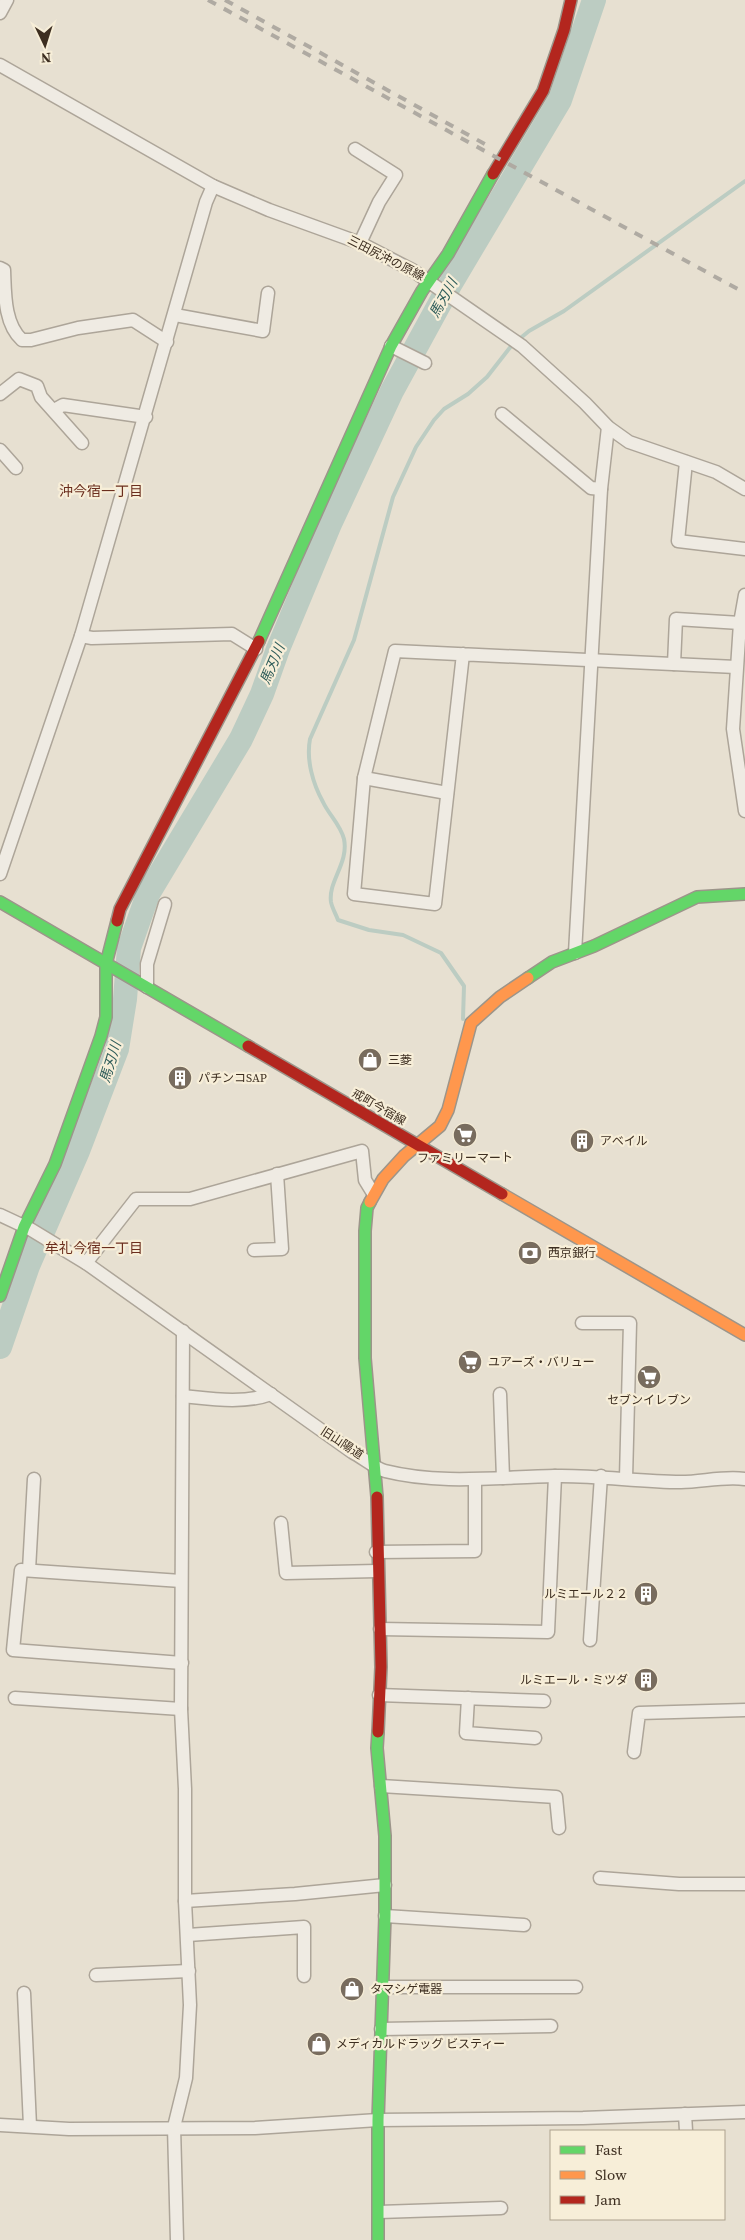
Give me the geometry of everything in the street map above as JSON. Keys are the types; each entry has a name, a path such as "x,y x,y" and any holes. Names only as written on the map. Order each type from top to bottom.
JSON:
{"street":[{"path":"0,13 7,0"},
{"path":"0,1296 55,1164 101,1036 106,1017 110,966 120,909 256,649 394,348 500,161 543,91 564,30 571,0"},
{"name":"三田尻沖の原線","path":"0,65 213,186 269,210 360,244 432,283 522,346 608,427 629,442 716,472 745,489"},
{"path":"355,150 396,175 379,202 360,244"},
{"path":"0,874 38,759 63,695 168,342 206,202 213,186"},
{"path":"0,268 4,270 5,302 16,334 22,340 31,340 78,328 133,320 168,342"},
{"path":"175,315 263,331 268,293"},
{"path":"394,348 423,362"},
{"path":"0,394 19,379 37,386 41,397 82,443"},
{"path":"54,410 63,405 146,417"},
{"path":"502,414 591,488 601,489"},
{"path":"575,953 601,489 608,427"},
{"path":"0,450 16,468"},
{"path":"686,462 678,541 745,549"},
{"path":"745,595 736,667 733,729 745,811"},
{"path":"674,664 676,619 740,623"},
{"path":"81,636 92,638 232,634 256,649"},
{"path":"463,654 434,904 354,894 364,778 395,651 463,654 592,660 736,667"},
{"path":"364,778 447,794"},
{"path":"378,2240 378,2120 385,1916 385,1836 376,1748 380,1629 376,1571 376,1466 365,1358 365,1231 367,1208 373,1193 404,1156 440,1126 448,1110 471,1023 508,992 552,962 697,897 745,894"},
{"name":"戒町今宿線","path":"0,902 745,1335"},
{"path":"144,985 147,964 165,904"},
{"path":"86,1263 136,1199 190,1199 362,1151 365,1180 373,1193"},
{"path":"254,1250 282,1248 276,1174"},
{"name":"旧山陽道","path":"0,1215 27,1228 86,1263 352,1452 383,1471 475,1480 555,1476 601,1476 679,1482 745,1479"},
{"path":"582,1323 630,1323 626,1478"},
{"path":"177,2240 174,2127 186,2078 190,2005 185,1901 185,1789 182,1709 183,1331"},
{"path":"183,1396 221,1400 260,1398 271,1394"},
{"path":"500,1394 503,1478"},
{"path":"380,1629 548,1632 555,1476"},
{"path":"590,1640 601,1476"},
{"path":"29,1570 34,1479"},
{"path":"376,1552 475,1550 475,1480"},
{"path":"281,1523 286,1573 376,1571"},
{"path":"181,1581 21,1570 13,1650 182,1663"},
{"path":"379,1695 544,1701"},
{"path":"15,1698 182,1709"},
{"path":"468,1698 466,1733 534,1738"},
{"path":"634,1752 639,1713 745,1710"},
{"path":"381,1786 556,1797 559,1828"},
{"path":"600,1878 679,1884 745,1884"},
{"path":"185,1901 295,1894 385,1885"},
{"path":"385,1916 524,1925"},
{"path":"188,1935 304,1926 304,1976"},
{"path":"96,1975 189,1971"},
{"path":"382,1987 576,1988"},
{"path":"24,1992 30,2126"},
{"path":"381,2029 551,2026"},
{"path":"0,2125 69,2129 255,2128 378,2120 745,2112"},
{"path":"685,2114 686,2130"},
{"path":"379,2212 502,2208"}],"waterway":[{"name":"馬刃川","path":"0,1347 28,1266 78,1151 117,1049 125,999 129,948 148,894 241,739 262,694 278,649 330,524 392,391 451,283 560,100 594,0"},
{"path":"463,1019 464,986 441,953 403,935 369,930 338,920 332,904 331,894 344,856 344,839 313,780 309,755 310,739 354,640 393,497 416,447 434,420 444,409 468,394 487,377 512,345 529,331 564,311 745,181"}],"railway":[{"path":"208,0 745,293"},
{"path":"225,0 492,148"}],"traffic: fast":[{"path":"259,641 391,346 422,291 448,254 493,174"},
{"path":"528,978 552,962 594,946 697,897 745,894"},
{"path":"0,902 248,1046"},
{"path":"0,1296 24,1227 55,1164 101,1036 106,1017 106,964 117,921"},
{"path":"370,1202 367,1208 365,1231 365,1358 377,1497"},
{"path":"378,1732 377,1748 385,1836 385,1916 378,2120 378,2240"}],"traffic: slow":[{"path":"370,1202 383,1179 404,1156 440,1126 448,1110 471,1023 500,997 528,978"},
{"path":"502,1194 745,1335"}],"traffic: jam":[{"path":"493,174 543,91 564,30 571,0"},
{"path":"117,921 120,909 259,641"},
{"path":"248,1046 502,1194"},
{"path":"377,1497 381,1667 378,1732"}],"place":[{"name":"三菱","path":"370,1060"},
{"name":"パチンコSAP","path":"180,1078"},
{"name":"ファミリーマート","path":"465,1135"},
{"name":"アベイル","path":"582,1141"},
{"name":"西京銀行","path":"530,1253"},
{"name":"ユアーズ・バリュー","path":"470,1362"},
{"name":"セブンイレブン","path":"649,1377"},
{"name":"ルミエール２２","path":"646,1594"},
{"name":"ルミエール・ミツダ","path":"646,1680"},
{"name":"タマシゲ電器","path":"352,1989"},
{"name":"メディカルドラッグ ビスティー","path":"319,2044"}],"district":[{"name":"沖今宿一丁目","path":"101,491"},
{"name":"牟礼今宿一丁目","path":"94,1248"}]}
